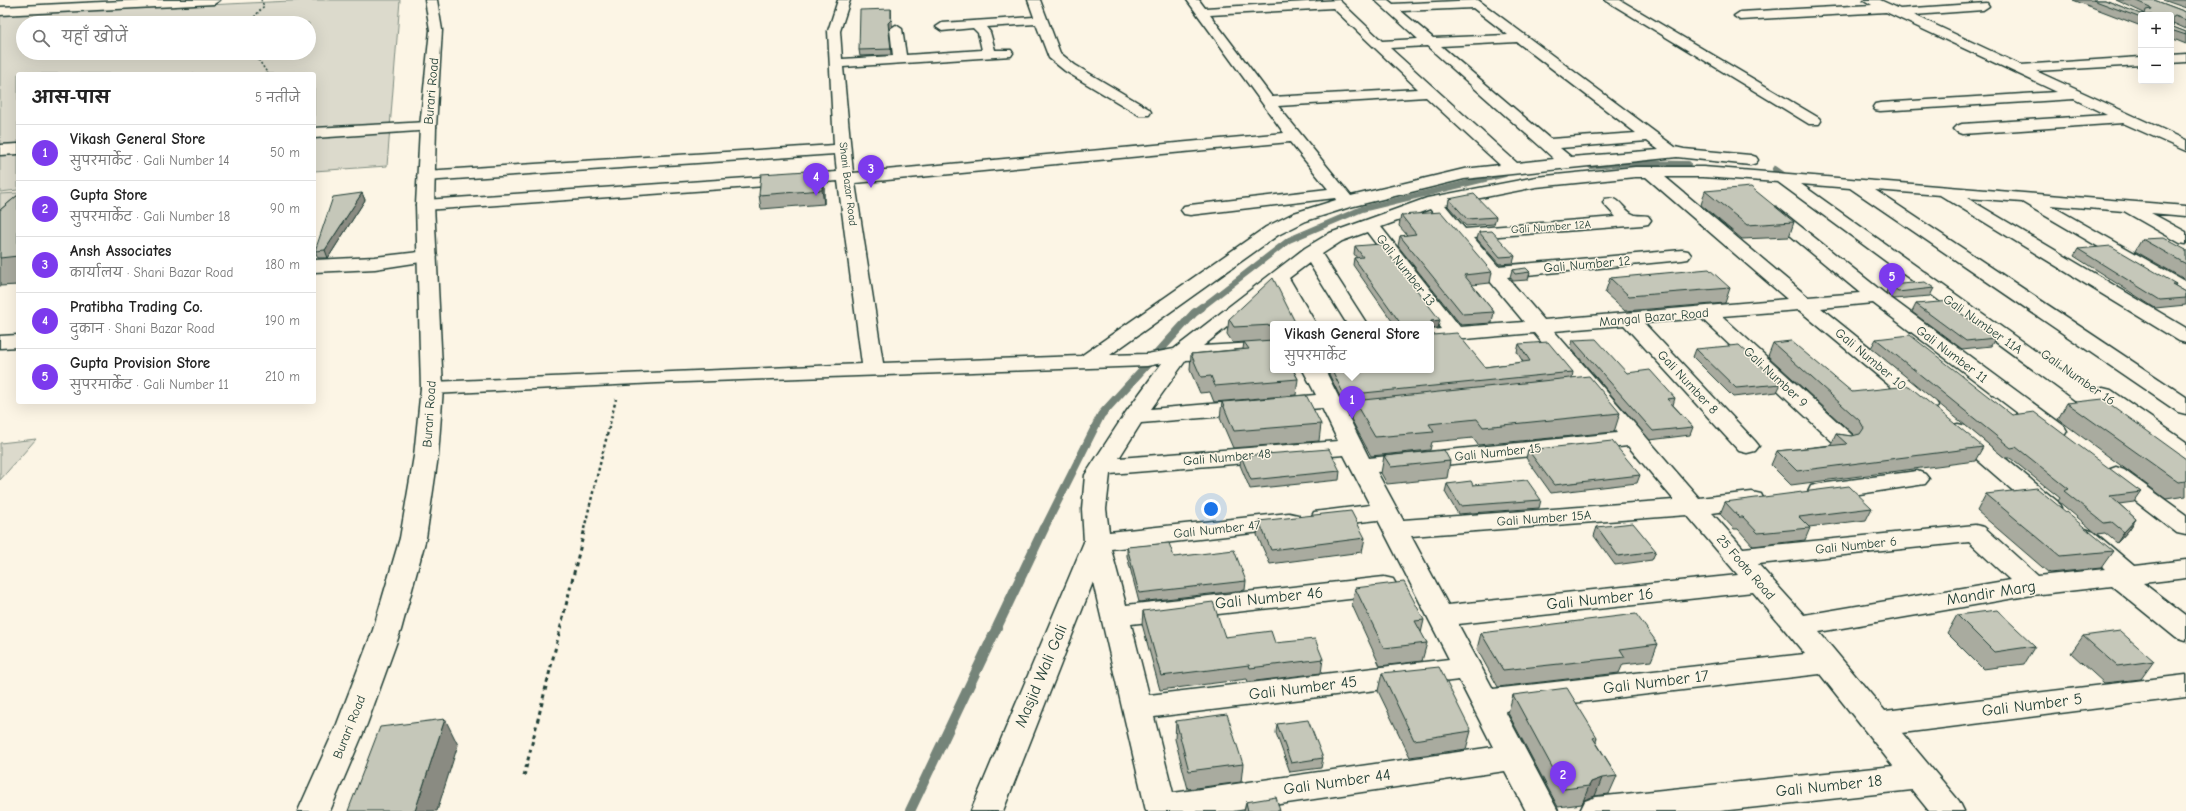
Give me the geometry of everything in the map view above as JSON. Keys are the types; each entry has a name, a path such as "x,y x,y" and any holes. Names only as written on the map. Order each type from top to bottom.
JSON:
{"street":[{"path":"0,11 214,0"},
{"name":"Burari Road","path":"314,811 352,724 387,630 413,538 426,456 432,388 425,176 436,30 431,0"},
{"name":"Shani Bazar Road","path":"844,0 834,31 836,63 846,177 873,368"},
{"path":"1034,0 1051,49 1060,60 1070,68 1144,112"},
{"path":"1381,0 1567,162"},
{"path":"1611,0 1814,121"},
{"path":"1870,0 2021,68 2186,146"},
{"path":"1198,6 1334,2 1377,45 1513,168"},
{"path":"1390,8 1473,2 1519,38 1674,152"},
{"path":"1198,6 1294,137 1343,198"},
{"path":"1740,16 1893,11 1983,6"},
{"path":"986,23 1041,20"},
{"path":"947,57 941,22 976,24 984,32 990,54"},
{"path":"896,29 900,59"},
{"path":"1377,45 1519,38"},
{"path":"836,63 1006,53"},
{"path":"2174,59 2186,58"},
{"path":"2021,68 2138,61"},
{"path":"1268,102 1430,93"},
{"path":"1880,107 2079,95"},
{"path":"1962,128 2127,118"},
{"path":"316,133 428,127"},
{"path":"1546,144 1651,136"},
{"path":"425,205 846,177 1294,137"},
{"path":"0,150 16,149"},
{"path":"425,176 843,149"},
{"path":"1190,210 1343,198 1464,174 1567,162 1674,152 2186,197"},
{"path":"1161,810 1098,542 1094,509 1094,492 1097,475 1134,418 1180,354 1278,276 1311,252 1336,237 1433,202 1536,182 1650,172 1724,173 2186,211"},
{"name":"Gali Number 10","path":"1650,172 1745,255 2066,522 2186,631"},
{"name":"Gali Number 11","path":"1724,173 1883,302 2072,443"},
{"name":"Gali Number 11A","path":"1786,178 1951,302 2186,471"},
{"name":"Gali Number 16","path":"1786,178 2186,453"},
{"path":"1854,183 2186,407"},
{"path":"1943,190 2186,337"},
{"path":"2023,197 2186,290"},
{"path":"1089,360 1280,226 1343,198"},
{"name":"25 Foota Road","path":"1433,202 1538,327 1577,387 1634,438 1798,626 1948,811"},
{"name":"Gali Number 12A","path":"1460,234 1636,221 1611,203"},
{"path":"2124,206 2186,239"},
{"name":"Gali Number 13","path":"1371,224 1455,334"},
{"path":"1311,252 1355,321"},
{"name":"Gali Number 12","path":"1492,272 1682,255"},
{"path":"316,266 375,263 428,256"},
{"path":"1278,276 1304,321"},
{"name":"Mangal Bazar Road","path":"1434,336 1805,304 1883,302 1924,304 1951,302"},
{"name":"Gali Number 9","path":"1707,313 1845,441"},
{"name":"Gali Number 8","path":"1629,319 1747,446"},
{"path":"0,342 16,341"},
{"path":"432,388 873,368 1089,360 1147,360 1180,354 1270,348"},
{"path":"1316,373 1340,408 1357,456 1542,811"},
{"path":"1134,418 1340,408"},
{"name":"Gali Number 15","path":"1357,456 1634,438"},
{"name":"Gali Number 48","path":"1102,467 1357,456"},
{"path":"2098,462 2186,527"},
{"path":"1802,494 1917,480"},
{"name":"Gali Number 15A","path":"1390,520 1693,507 1771,498"},
{"name":"Gali Number 47","path":"1098,542 1390,520"},
{"name":"Gali Number 6","path":"1738,557 1975,533 2032,586"},
{"name":"Masjid Wali Gali","path":"987,811 1098,542"},
{"name":"Mandir Marg","path":"1798,626 2032,586 2186,569"},
{"name":"Gali Number 46","path":"1115,616 1422,581"},
{"name":"Gali Number 16","path":"1440,616 1760,582"},
{"name":"Gali Number 17","path":"1484,702 1828,662"},
{"name":"Gali Number 45","path":"1137,708 1468,668"},
{"name":"Gali Number 5","path":"1878,724 2186,686"},
{"name":"Gali Number 44","path":"1161,810 1513,757"},
{"name":"Gali Number 18","path":"1596,811 1920,776"}],"path":[{"path":"255,16 264,6 261,0"},
{"path":"259,60 267,72"},
{"path":"524,776 620,379"}],"shaded area":[{"path":"311,0 400,0 387,166 316,171 316,72 16,72 16,190 0,192 0,15"},
{"path":"16,193 16,227 0,239 0,194"},
{"path":"36,439 0,480 0,443"}],"building":[{"path":"2093,0 2105,0 2138,13 2138,17"},
{"path":"2134,0 2154,0 2186,12 2186,20 2175,16 2174,12 2146,12 2146,10 2151,9 2150,7"},
{"path":"891,9 891,20 888,23 891,49 859,50 860,10"},
{"path":"2174,27 2186,32 2186,35 2174,31"},
{"path":"822,170 822,190 759,195 761,174"},
{"path":"1751,187 1794,222 1747,225 1705,191"},
{"path":"362,193 325,250 316,251 316,248 333,197"},
{"path":"1474,194 1496,217 1467,219 1449,199"},
{"path":"16,197 16,256 0,258 0,210"},
{"path":"1441,212 1492,272 1464,275 1494,312 1463,314 1400,236 1416,234 1401,215"},
{"path":"1492,231 1515,256 1500,257 1479,232"},
{"path":"2164,238 2186,250 2186,264 2142,239"},
{"path":"1381,244 1440,320 1399,321 1354,258 1363,257 1355,246"},
{"path":"2111,246 2176,284 2172,284 2186,292 2186,298 2160,300 2078,249"},
{"path":"1526,268 1530,272 1515,274 1512,270"},
{"path":"1709,269 1730,288 1629,296 1610,278"},
{"path":"1273,278 1294,321 1270,321 1270,325 1234,327 1229,319"},
{"path":"1925,282 1934,288 1898,292 1889,285"},
{"path":"1951,301 1962,309 1955,309 1995,338 1966,341 1916,304"},
{"path":"1457,333 1485,367 1530,361 1519,344 1548,342 1573,372 1344,395 1333,373 1434,373 1434,335"},
{"path":"1910,335 2012,415 2034,412 2141,492 2110,496 2136,519 2124,532 2112,522 2104,523 2064,491 2069,489 2016,447 2011,448 1876,339"},
{"path":"1596,339 1627,373 1650,370 1675,398 1667,399 1693,427 1653,431 1573,340"},
{"path":"1270,340 1270,373 1295,373 1298,379 1215,386 1211,376 1201,377 1191,354 1249,349 1244,342"},
{"path":"1791,341 1852,392 1909,386 1983,447 1797,471 1777,451 1847,444 1836,434 1852,436 1860,434 1864,428 1860,421 1773,343"},
{"path":"1739,345 1781,384 1736,388 1696,349"},
{"path":"1589,376 1620,413 1483,427 1477,419 1429,424 1434,432 1375,437 1354,401"},
{"path":"1306,395 1321,424 1234,431 1222,402"},
{"path":"2103,399 2186,459 2186,481 2178,482 2067,403"},
{"path":"1612,441 1640,475 1554,485 1528,450"},
{"path":"1329,449 1340,471 1251,480 1241,456"},
{"path":"1444,450 1450,461 1391,467 1384,456"},
{"path":"1527,480 1541,500 1460,506 1447,484 1471,481 1473,485"},
{"path":"1849,486 1872,508 1799,517 1810,528 1758,533 1743,517 1739,517 1725,502"},
{"path":"2037,488 2113,551 2060,556 1986,494"},
{"path":"1351,511 1365,538 1271,550 1259,521"},
{"path":"1633,523 1656,551 1618,556 1597,527"},
{"path":"1169,543 1174,557 1234,550 1246,581 1139,593 1127,547"},
{"path":"1404,582 1424,620 1415,621 1427,643 1384,648 1355,588"},
{"path":"1213,602 1225,637 1271,631 1275,643 1315,639 1323,659 1250,668 1249,665 1161,676 1143,611"},
{"path":"1997,610 2035,646 1994,652 1957,615"},
{"path":"1636,614 1658,644 1620,649 1625,657 1503,670 1481,633"},
{"path":"2120,631 2154,661 2117,666 2083,636"},
{"path":"1439,667 1471,731 1414,740 1382,673"},
{"path":"1567,688 1597,737 1593,738 1617,776 1602,778 1591,782 1589,786 1564,789 1513,695"},
{"path":"1227,714 1243,764 1189,771 1176,721"},
{"path":"445,719 415,811 348,811 380,727"},
{"path":"1308,720 1323,758 1291,763 1277,724"},
{"path":"1276,797 1280,811 1248,811 1246,802"}],"waterway":[{"path":"1591,166 1630,163 1688,164"},
{"path":"1775,169 1789,179"},
{"path":"1201,308 1289,240 1362,209 1505,174"},
{"path":"1044,529 1101,415 1194,313 1202,307"},
{"path":"910,811 1044,528"}],"place":[{"name":"Ansh Associates","path":"871,188"},
{"name":"Pratibha Trading Co.","path":"816,196"},
{"name":"Gupta Provision Store","path":"1892,296"},
{"name":"Vikash General Store","path":"1352,419"},
{"name":"Gupta Store","path":"1563,794"}]}
